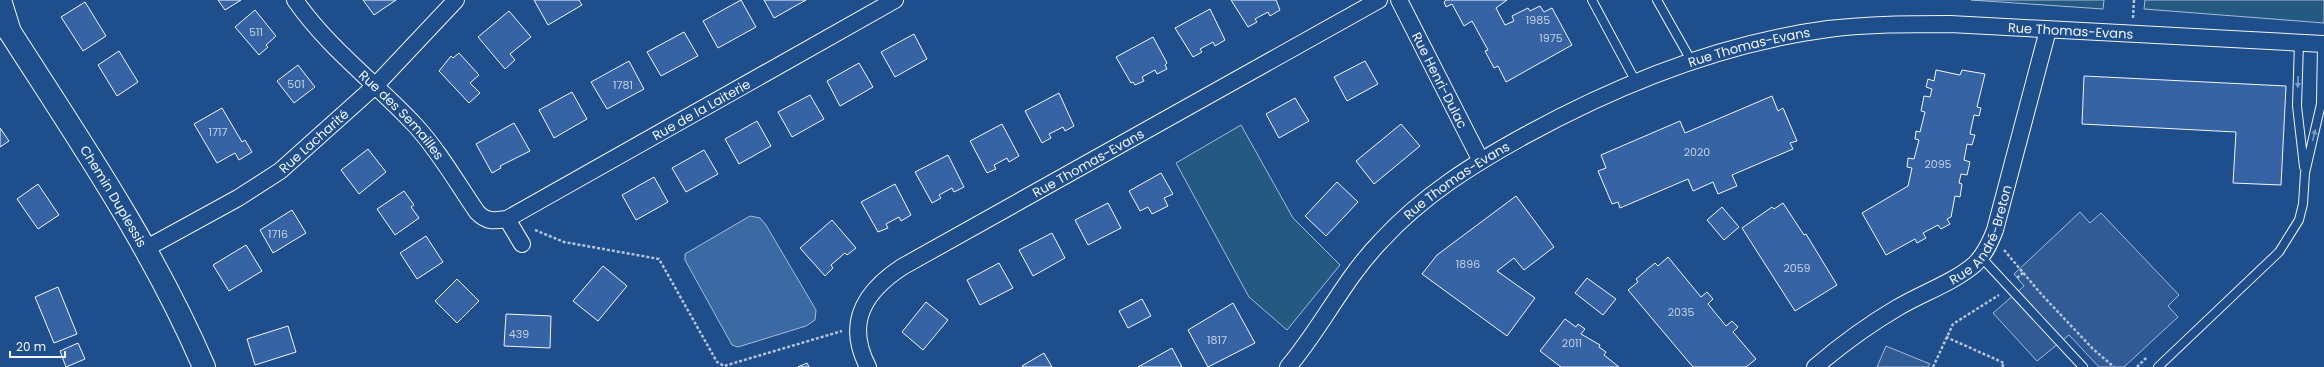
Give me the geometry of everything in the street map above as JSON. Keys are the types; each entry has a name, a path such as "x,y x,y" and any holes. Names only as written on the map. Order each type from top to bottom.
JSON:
{"street":[{"name":"Chemin Duplessis","path":"0,0 5,27 145,248 171,295 204,367"},
{"name":"Rue des Semailles","path":"295,0 320,32 415,125 431,144 483,218 495,221 507,219"},
{"name":"Rue Lacharité","path":"145,248 238,198 280,172 375,86 456,0"},
{"name":"Rue de la Laiterie","path":"507,219 895,0"},
{"name":"Rue Thomas-Evans","path":"868,367 858,339 858,327 866,301 882,280 902,267 1379,0"},
{"name":"Rue Henri-Dulac","path":"1398,0 1481,161"},
{"name":"Rue Thomas-Evans","path":"1288,367 1355,270 1381,240 1414,209 1449,181 1481,161 1572,110 1636,82 1692,62 1768,40 1828,29 1893,24 1950,24 2323,44"},
{"name":"Rue André-Breton","path":"1815,367 1856,333 1956,276 1974,264 1981,257 1996,230 2048,30"},
{"path":"507,219 522,244"}],"lane":[{"path":"1592,0 1636,82"},
{"path":"1657,0 1692,62"},
{"path":"2299,43 2297,106 2305,173"},
{"path":"2158,367 2279,252 2298,220 2303,204 2305,173 2321,104 2323,44"},
{"path":"1981,257 2079,365"}],"path":[{"path":"507,219 564,242 659,259 718,362 723,366 858,327"},
{"path":"1991,241 2004,250 2068,323 2114,367"},
{"path":"1933,367 1953,324 1996,297 2024,272"},
{"path":"1946,337 2004,363 2002,367"}],"shaded area":[{"path":"1971,0 2104,0 2103,9"},
{"path":"2145,0 2324,0 2324,23 2144,9"},
{"path":"1241,125 1293,218 1340,265 1287,330 1249,297 1176,163"},
{"path":"2080,212 2090,223 2101,213 2179,295 2168,306 2178,317 2124,367 2099,367 2069,335 2037,361 1993,313 2024,286 2014,274"},
{"path":"750,216 760,218 766,225 816,310 815,320 806,326 738,347 732,345 685,260 685,254"},
{"path":"1886,346 1930,364 1928,367 1877,367"}],"building":[{"path":"218,0 241,0 225,10"},
{"path":"363,0 396,0 374,15"},
{"path":"534,0 579,0 582,5 548,25"},
{"path":"741,0 756,27 718,48 703,21"},
{"path":"764,0 806,0 774,18"},
{"path":"1231,0 1276,0 1280,10 1270,16 1268,12 1255,19 1257,22 1248,27"},
{"path":"1446,0 1507,0 1496,8 1505,25 1514,21 1512,16 1528,8 1530,11 1540,6 1544,12 1552,8 1572,45 1506,82 1498,66 1494,68 1485,51 1488,50 1472,21 1464,26 1452,4 1446,7 1444,2"},
{"path":"85,2 106,36 83,51 61,17"},
{"path":"1210,9 1225,40 1215,46 1213,42 1200,49 1202,52 1193,57 1175,28"},
{"path":"255,10 276,36 266,45 268,47 259,55 235,27"},
{"path":"509,11 531,37 510,54 515,60 505,69 478,37"},
{"path":"684,32 698,56 661,76 647,52"},
{"path":"914,34 927,59 895,77 881,52"},
{"path":"1153,37 1167,63 1165,65 1167,69 1157,74 1155,70 1142,77 1144,81 1135,85 1133,82 1131,83 1116,57"},
{"path":"119,51 138,82 117,96 98,65"},
{"path":"459,53 479,75 470,83 480,93 469,103 439,71 451,56 453,58"},
{"path":"629,61 644,89 607,109 591,82"},
{"path":"1365,61 1378,84 1347,101 1334,77"},
{"path":"859,63 873,87 840,106 827,81"},
{"path":"298,65 315,87 294,103 277,81"},
{"path":"1936,70 1960,75 1962,70 1985,74 1977,107 1981,108 1979,116 1974,115 1970,134 1975,135 1972,145 1967,144 1964,160 1970,162 1967,175 1961,174 1959,183 1962,184 1960,197 1955,196 1951,217 1947,219 1950,224 1941,229 1938,225 1923,233 1926,238 1917,243 1915,239 1886,255 1862,213 1908,186 1912,168 1907,167 1908,158 1914,159 1919,140 1915,139 1916,131 1920,132 1925,112 1921,111 1924,96 1930,97 1932,89 1926,87 1928,79 1934,81"},
{"path":"2084,76 2286,86 2281,185 2233,183 2236,132 2082,124"},
{"path":"572,92 587,119 554,138 539,110"},
{"path":"1059,93 1074,126 1065,131 1063,127 1049,134 1051,138 1042,143 1025,111"},
{"path":"810,95 824,119 792,137 778,112"},
{"path":"1772,96 1778,111 1783,108 1797,141 1790,143 1793,149 1732,175 1737,186 1718,194 1713,182 1693,191 1688,179 1620,208 1618,202 1612,204 1598,171 1606,168 1601,155 1680,121 1685,133"},
{"path":"1295,98 1309,121 1279,138 1266,114"},
{"path":"222,108 242,142 245,140 252,152 239,160 235,153 217,163 194,124"},
{"path":"757,121 771,146 739,164 725,139"},
{"path":"514,123 530,151 500,166 501,168 492,173 476,144"},
{"path":"1002,124 1019,156 1009,162 1007,158 994,165 996,169 987,173 970,141"},
{"path":"1401,124 1420,146 1374,184 1356,161"},
{"path":"0,128 9,141 0,147"},
{"path":"368,149 386,172 359,194 341,170"},
{"path":"704,150 718,174 686,192 672,168"},
{"path":"948,155 964,187 954,192 952,188 939,195 941,198 932,203 915,172"},
{"path":"1161,173 1173,194 1164,198 1168,206 1152,214 1148,207 1140,211 1129,191"},
{"path":"654,177 668,202 636,220 622,195"},
{"path":"1337,182 1358,202 1326,236 1305,216"},
{"path":"38,184 59,215 38,229 17,199"},
{"path":"895,184 911,215 901,221 899,217 886,224 888,228 878,232 861,202"},
{"path":"404,191 414,205 411,207 419,218 395,235 377,209"},
{"path":"1516,196 1554,247 1524,270 1514,258 1497,271 1535,298 1507,336 1422,274 1437,255"},
{"path":"1108,203 1121,228 1088,245 1075,220"},
{"path":"1783,203 1804,235 1806,234 1837,285 1795,311 1742,228 1772,207 1774,209"},
{"path":"1722,207 1739,227 1724,240 1707,220"},
{"path":"292,210 306,233 273,253 260,230"},
{"path":"832,220 856,248 847,255 845,253 831,265 833,268 825,276 800,248"},
{"path":"1052,233 1065,258 1033,276 1019,250"},
{"path":"426,236 443,262 417,279 400,253"},
{"path":"246,245 262,271 229,291 213,265"},
{"path":"1668,257 1701,297 1707,292 1713,299 1708,304 1726,326 1732,321 1738,327 1733,332 1756,359 1746,367 1693,367 1628,290 1638,282 1636,279 1655,263 1658,266"},
{"path":"999,263 1013,288 980,305 967,280"},
{"path":"603,266 627,286 598,321 573,301"},
{"path":"1587,278 1616,299 1603,315 1575,293"},
{"path":"457,279 479,301 457,323 435,301"},
{"path":"58,287 77,334 54,343 35,297"},
{"path":"1142,299 1151,316 1128,328 1119,311"},
{"path":"926,302 948,320 923,350 902,332"},
{"path":"1233,303 1255,343 1208,367 1188,330"},
{"path":"506,314 551,316 550,348 504,346"},
{"path":"1565,319 1576,327 1578,324 1585,329 1581,334 1600,345 1599,347 1606,352 1604,355 1619,367 1561,367 1540,351"},
{"path":"288,326 296,352 255,365 247,339"},
{"path":"78,343 85,359 66,367 60,351"},
{"path":"1172,348 1182,367 1138,367"},
{"path":"1044,353 1052,367 1022,366"},
{"path":"807,363 809,367 798,367"}]}
